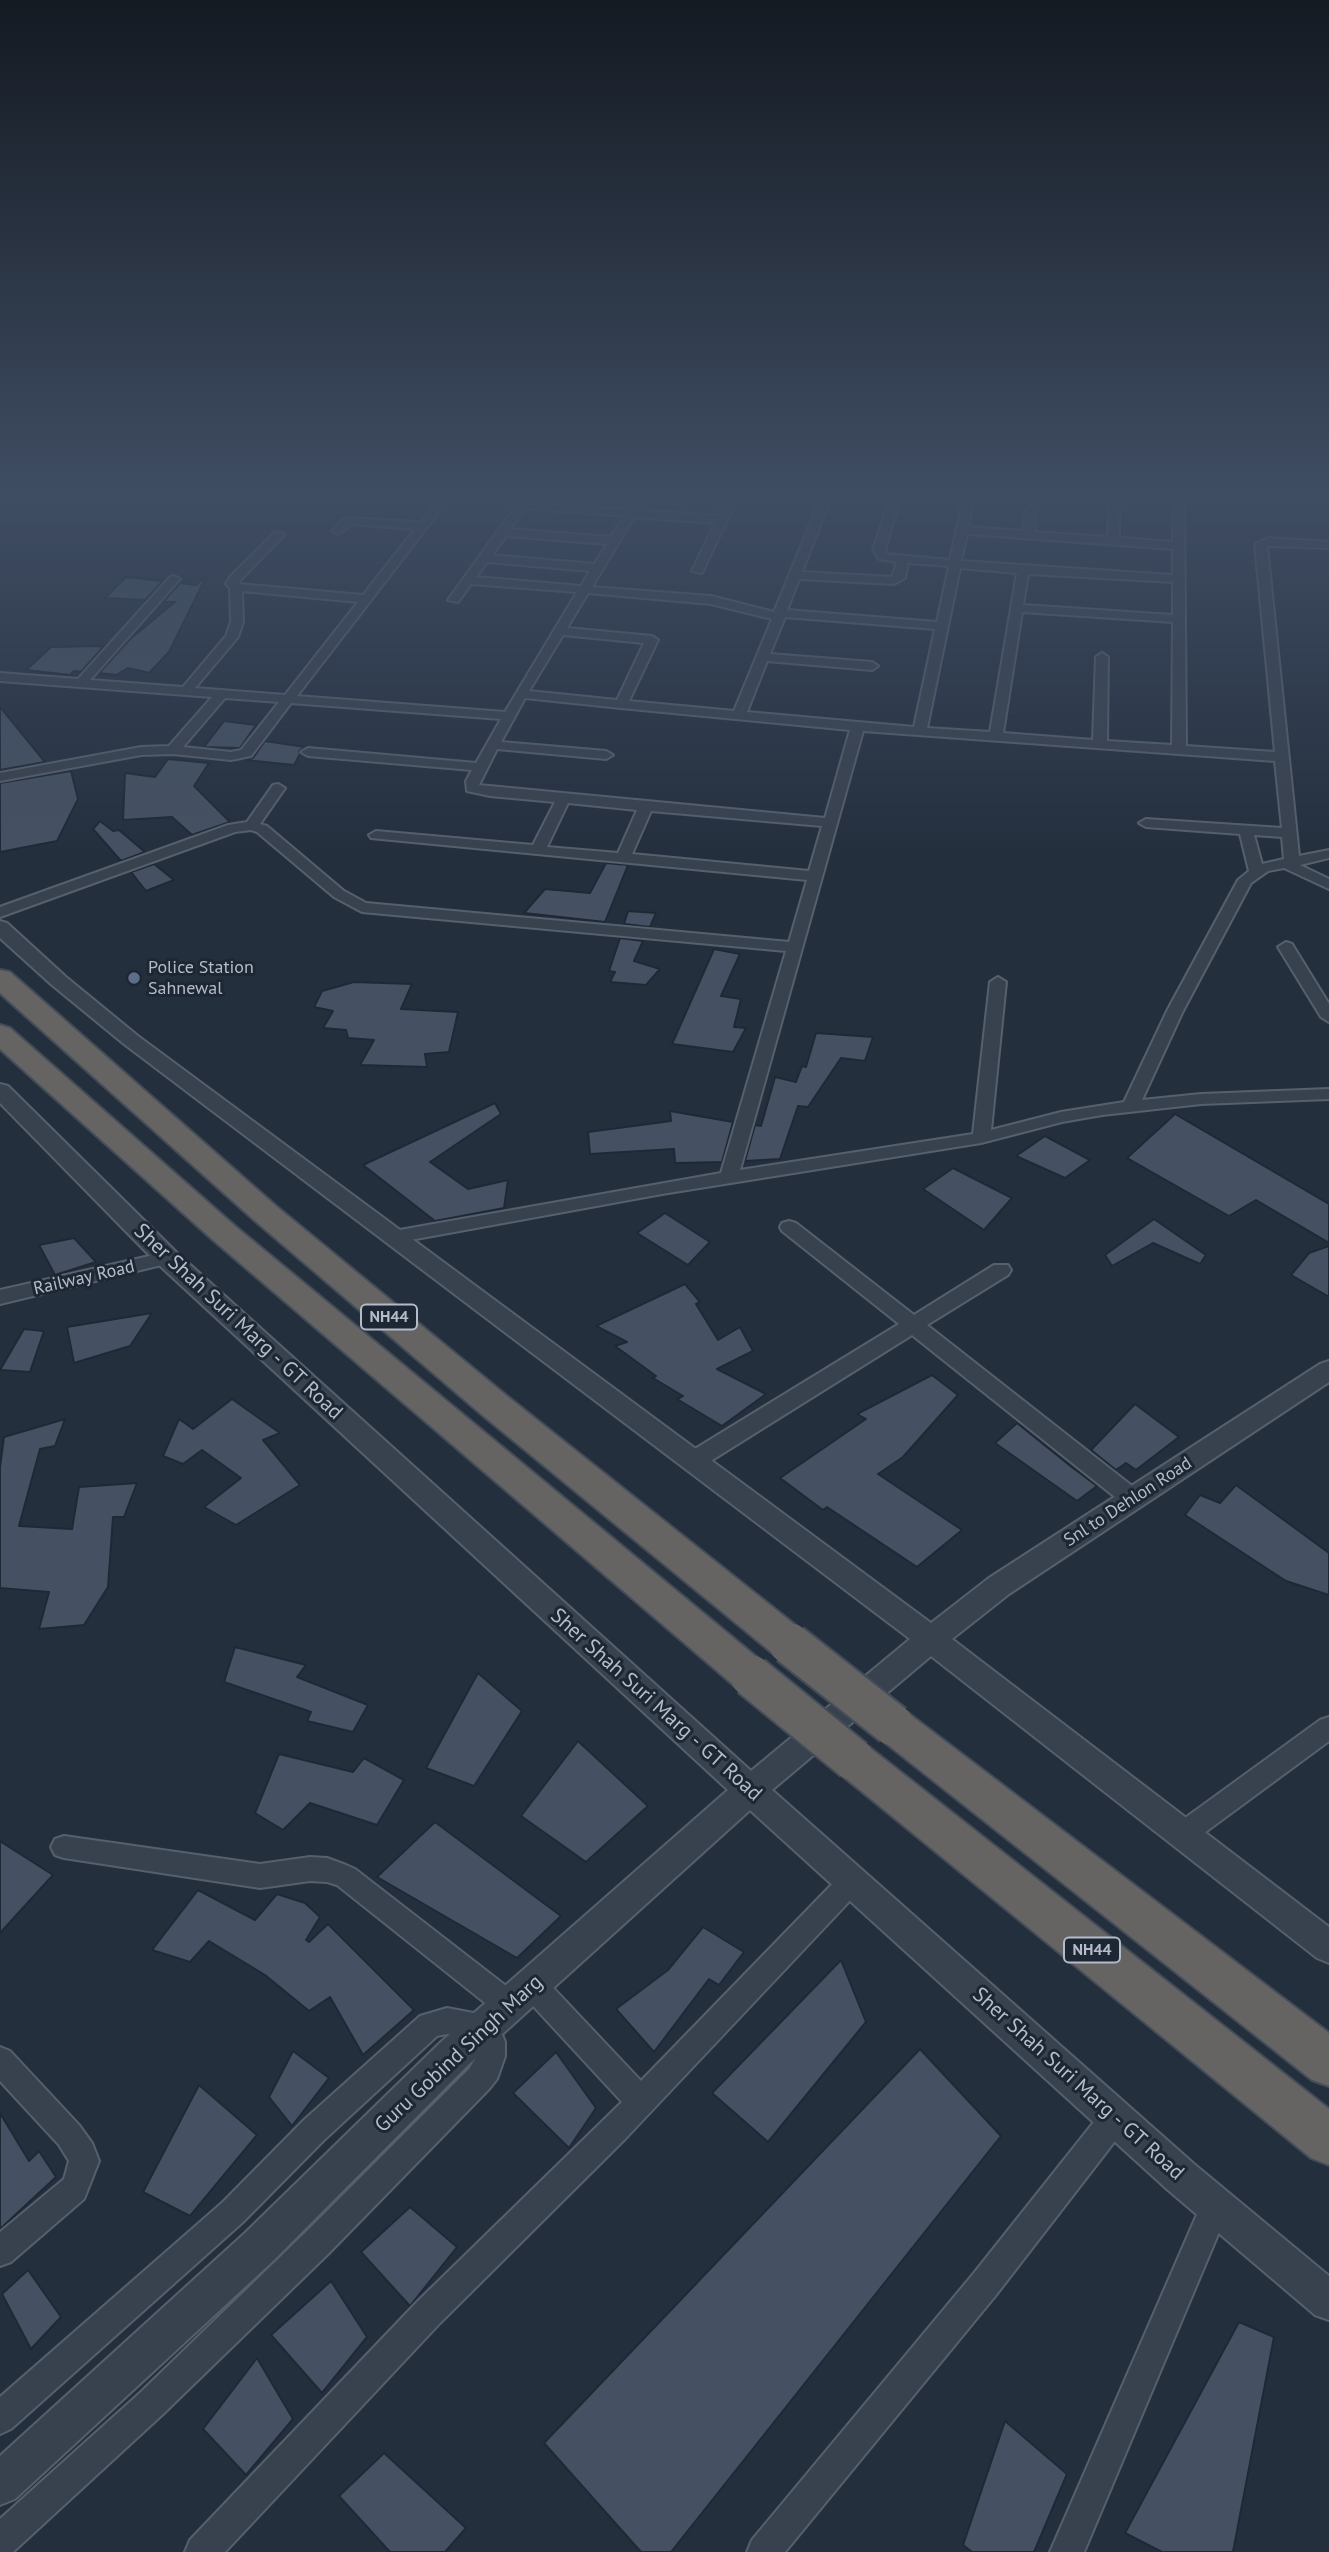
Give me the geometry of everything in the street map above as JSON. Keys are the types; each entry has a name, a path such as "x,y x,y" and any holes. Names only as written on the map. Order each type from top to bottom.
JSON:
{"highway":[{"name":"NH44","path":"0,978 265,1213 494,1405 790,1644 1329,2063"},
{"name":"NH44","path":"0,1034 276,1278 751,1676 1329,2140"}],"street":[{"path":"81,683 143,614"},
{"path":"187,690 232,636 237,614"},
{"path":"0,777 124,753 173,750 224,756 242,755 252,747 355,614"},
{"path":"569,614 480,767 472,785 475,790 831,823"},
{"path":"776,614 943,626"},
{"path":"920,732 945,614"},
{"path":"996,737 1016,614"},
{"path":"1106,614 1178,619"},
{"path":"1178,614 1179,751"},
{"path":"1268,614 1290,833 1289,863"},
{"path":"740,715 780,615"},
{"path":"558,631 652,640 621,704"},
{"path":"764,657 872,666"},
{"path":"1100,745 1102,657"},
{"path":"0,677 509,716"},
{"path":"173,750 223,693"},
{"path":"521,694 858,727 1282,757"},
{"path":"729,1178 858,727"},
{"path":"492,745 606,755"},
{"path":"308,752 480,767"},
{"path":"251,826 278,788"},
{"path":"538,850 563,799"},
{"path":"623,858 646,806"},
{"path":"1146,823 1290,833"},
{"path":"796,947 362,907 339,894 267,833 251,826 233,828 2,913 59,981 131,1040 931,1639 1329,1947"},
{"path":"1246,830 1256,871"},
{"path":"376,835 817,876"},
{"path":"1130,1107 1175,1010 1245,880 1256,871 1329,854"},
{"path":"1289,863 1329,885"},
{"path":"1286,947 1329,1017"},
{"path":"981,1138 998,982"},
{"name":"Sher Shah Suri Marg - GT Road","path":"0,1091 167,1258 851,1882 1215,2206 1329,2301"},
{"path":"394,1237 729,1178 981,1138 1061,1117 1201,1100 1329,1094"},
{"path":"789,1227 1133,1499"},
{"name":"Railway Road","path":"0,1297 167,1258"},
{"path":"693,1461 1001,1270"},
{"name":"Snl to Dehlon Road","path":"931,1639 999,1586 1329,1370"},
{"name":"Guru Gobind Singh Marg","path":"0,2484 259,2247 454,2054 750,1790 931,1639"},
{"path":"1182,1834 1329,1727"},
{"path":"64,1847 260,1876 327,1870 346,1877 520,1995 640,2102"},
{"path":"202,2552 429,2312 640,2102 851,1882"},
{"path":"0,2418 233,2212 314,2130 430,2025 447,2021 485,2026 491,2042 491,2056 487,2069 479,2079 318,2242 152,2403 0,2541"},
{"path":"0,2061 69,2135 82,2152 83,2169 74,2189 0,2251"},
{"path":"764,2552 985,2284 1115,2118"},
{"path":"1067,2552 1215,2206"}],"building":[{"path":"160,614 188,614 169,652 149,673 128,668 116,675 99,673 129,640"},
{"path":"104,646 81,672 74,671 70,675 26,670 51,647"},
{"path":"0,707 45,762 0,770"},
{"path":"224,721 256,725 240,748 204,747"},
{"path":"265,741 305,747 299,751 294,765 245,760 253,758"},
{"path":"168,759 209,763 194,786 230,822 192,835 172,817 123,820 125,773 155,777"},
{"path":"71,771 78,799 57,841 0,852 0,783"},
{"path":"100,821 113,831 119,830 145,852 121,861 93,829"},
{"path":"606,863 628,865 605,922 524,913 545,889 590,893"},
{"path":"154,864 174,880 146,891 131,872"},
{"path":"628,911 656,913 650,927 624,924"},
{"path":"620,938 643,941 634,961 660,969 646,985 610,982 615,972 609,971"},
{"path":"714,949 740,954 721,996 741,999 734,1027 746,1028 733,1052 672,1044"},
{"path":"354,982 412,984 401,1009 458,1012 449,1052 425,1054 427,1067 360,1065 374,1040 348,1038 346,1030 323,1028 333,1011 314,1007 322,991"},
{"path":"816,1033 873,1037 865,1061 841,1058 808,1107 798,1106 780,1159 745,1161 755,1125 761,1126 775,1077 796,1082 802,1066 806,1067"},
{"path":"495,1103 501,1114 430,1162 468,1189 508,1180 504,1208 435,1221 363,1165"},
{"path":"670,1111 733,1122 722,1162 675,1163 674,1149 590,1154 588,1132 671,1121"},
{"path":"1175,1114 1329,1204 1329,1243 1256,1200 1229,1216 1127,1158"},
{"path":"1045,1136 1090,1160 1065,1178 1016,1156"},
{"path":"953,1168 1012,1198 984,1230 923,1189"},
{"path":"665,1213 710,1242 688,1265 637,1233"},
{"path":"1154,1219 1206,1255 1200,1264 1153,1243 1112,1266 1105,1255"},
{"path":"74,1238 96,1262 55,1275 39,1245"},
{"path":"1329,1246 1329,1297 1291,1275 1309,1253"},
{"path":"685,1284 700,1302 696,1304 718,1340 740,1327 753,1351 717,1369 766,1394 722,1426 677,1399 683,1396 653,1378 656,1376 615,1346 627,1342 596,1326"},
{"path":"152,1313 130,1346 74,1363 67,1327"},
{"path":"24,1329 44,1331 30,1372 0,1370"},
{"path":"932,1375 958,1395 903,1457 878,1474 962,1530 917,1567 827,1507 823,1510 780,1478 866,1419 857,1414"},
{"path":"232,1399 280,1433 263,1440 300,1485 236,1525 204,1507 241,1478 202,1450 183,1464 163,1456 179,1419 193,1429"},
{"path":"1135,1404 1179,1437 1136,1470 1126,1463 1116,1470 1091,1450"},
{"path":"65,1419 55,1446 40,1449 19,1526 72,1529 79,1487 137,1483 124,1517 113,1517 108,1587 84,1625 39,1629 49,1592 0,1588 0,1467 4,1437"},
{"path":"1017,1423 1097,1486 1077,1501 995,1443"},
{"path":"1236,1485 1329,1553 1329,1595 1286,1581 1185,1515 1200,1495 1220,1503"},
{"path":"235,1647 306,1665 297,1677 368,1705 353,1732 307,1721 311,1712 224,1682"},
{"path":"478,1673 522,1711 474,1786 426,1768"},
{"path":"578,1741 648,1806 586,1862 521,1816"},
{"path":"279,1754 353,1772 364,1758 404,1780 377,1825 310,1803 283,1830 255,1813"},
{"path":"435,1822 561,1916 517,1958 377,1877"},
{"path":"0,1841 53,1875 0,1933"},
{"path":"198,1890 255,1920 277,1894 305,1903 320,1917 306,1940 309,1942 328,1924 414,2010 363,2055 330,1997 309,2011 265,1975 209,1941 190,1962 152,1950"},
{"path":"703,1927 744,1952 719,1985 709,1979 654,2052 616,2009 668,1970"},
{"path":"841,1960 866,2022 768,2142 712,2093"},
{"path":"920,2049 1001,2136 671,2552 641,2552 544,2443"},
{"path":"293,2051 329,2078 292,2126 269,2097"},
{"path":"556,2052 596,2108 569,2148 513,2093"},
{"path":"199,2085 257,2135 190,2216 143,2192"},
{"path":"0,2113 29,2161 39,2151 56,2177 0,2229"},
{"path":"410,2207 457,2247 410,2306 361,2252"},
{"path":"28,2270 61,2317 31,2349 2,2294"},
{"path":"331,2281 367,2337 322,2393 271,2335"},
{"path":"1239,2322 1274,2337 1233,2552 1162,2552 1125,2533"},
{"path":"257,2358 293,2419 246,2475 203,2429"},
{"path":"1005,2421 1067,2474 1034,2552 972,2552 963,2545"},
{"path":"384,2453 466,2528 445,2552 390,2552 339,2496"}],"place":[{"name":"Police Station Sahnewal","path":"134,978"}]}
